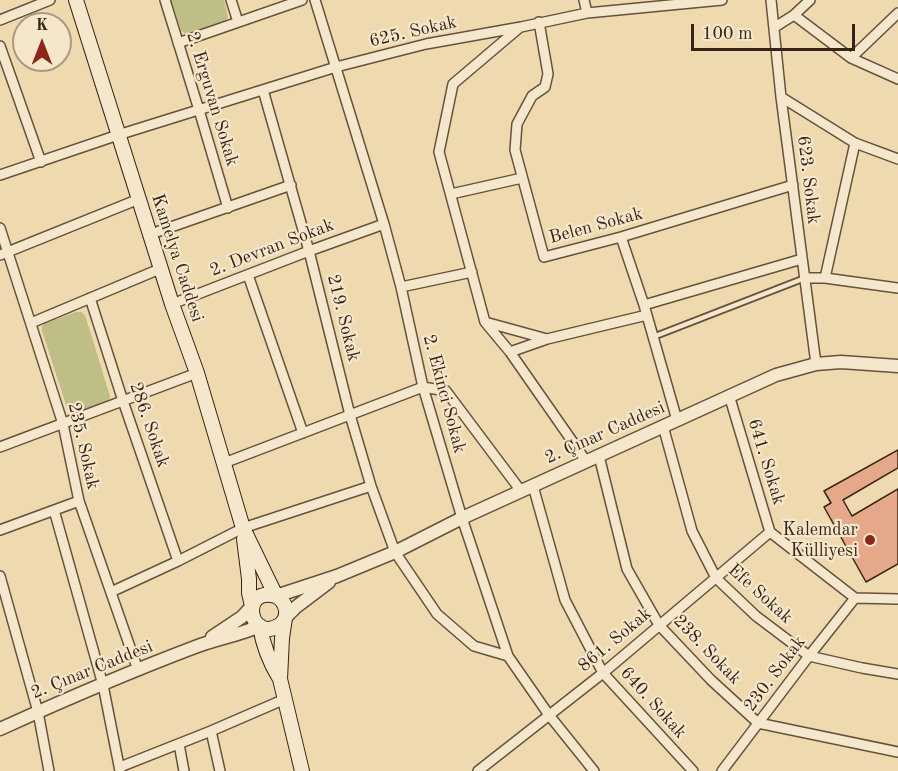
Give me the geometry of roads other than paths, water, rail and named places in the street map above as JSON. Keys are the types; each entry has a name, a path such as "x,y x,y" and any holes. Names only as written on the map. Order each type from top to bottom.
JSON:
{"main road":[{"name":"Kamelya Caddesi","path":"76,0 172,304 197,373 243,528"},
{"path":"243,528 276,596"},
{"path":"243,528 254,620 266,628 277,627 285,618"},
{"path":"252,606 260,597 270,594 280,598 286,608 280,680"},
{"path":"260,626 263,642 280,680 302,771"}],"street":[{"path":"0,20 50,0"},
{"name":"2. Erguvan Sokak","path":"165,0 228,208"},
{"path":"231,0 237,22"},
{"path":"178,43 302,0"},
{"name":"2. Ekinci Sokak","path":"315,0 384,224 401,287 423,387 462,518 508,656 549,715 593,771"},
{"path":"584,0 586,13"},
{"name":"625. Sokak","path":"0,175 118,135 336,67 426,44 586,13 723,0"},
{"name":"623. Sokak","path":"771,0 781,97 816,364"},
{"path":"774,27 795,15 810,0"},
{"path":"851,58 898,13"},
{"path":"795,15 851,58 898,79"},
{"name":"Belen Sokak","path":"539,22 548,74 545,87 532,96 517,124 515,150 544,257 621,237 793,184"},
{"path":"520,27 453,84 439,152 485,322 510,352 586,461"},
{"path":"0,46 41,162"},
{"name":"219. Sokak","path":"263,90 309,251 350,415 371,486 395,552 436,614 474,646 508,656"},
{"path":"781,97 855,142 898,159"},
{"path":"825,278 855,142"},
{"path":"451,194 522,177"},
{"path":"151,234 291,186"},
{"path":"4,254 139,199"},
{"name":"2. Devran Sokak","path":"172,304 384,224"},
{"name":"235. Sokak","path":"0,228 4,254 31,322 63,424 79,501 138,670"},
{"path":"621,237 646,310 677,420"},
{"path":"510,352 802,259"},
{"path":"31,322 162,268"},
{"path":"401,287 472,272"},
{"path":"248,275 303,433"},
{"path":"805,278 825,278 898,288"},
{"name":"286. Sokak","path":"90,298 178,561"},
{"path":"485,322 547,339"},
{"name":"2. Çınar Caddesi","path":"337,576 395,552 462,518 776,375 816,364 841,362 898,366"},
{"path":"0,446 197,373"},
{"path":"224,463 423,387 446,391 527,488"},
{"name":"641. Sokak","path":"729,395 770,531 855,598"},
{"name":"Efe Sokak","path":"663,426 692,531 716,578 756,616 809,656 898,674"},
{"name":"238. Sokak","path":"599,456 627,569 659,625 711,680 758,723"},
{"path":"111,592 243,528 371,486"},
{"name":"640. Sokak","path":"527,488 565,600 603,673 693,771"},
{"path":"0,530 79,501"},
{"path":"54,510 103,684 120,769 285,699"},
{"name":"861. Sokak","path":"478,771 603,673 770,531"},
{"path":"0,576 38,712 48,771"},
{"path":"276,596 337,576"},
{"path":"285,618 337,576"},
{"path":"855,598 898,599"},
{"name":"230. Sokak","path":"722,771 855,598"},
{"path":"198,646 229,627 252,606"},
{"path":"198,646 248,632 260,626"},
{"name":"2. Çınar Caddesi","path":"0,729 198,646"},
{"path":"758,723 898,752"},
{"path":"211,731 220,771"},
{"path":"178,744 184,771"}],"lane":[{"path":"653,337 805,278"}],"place":[{"name":"Kalemdar Külliyesi","path":"870,540"}]}
